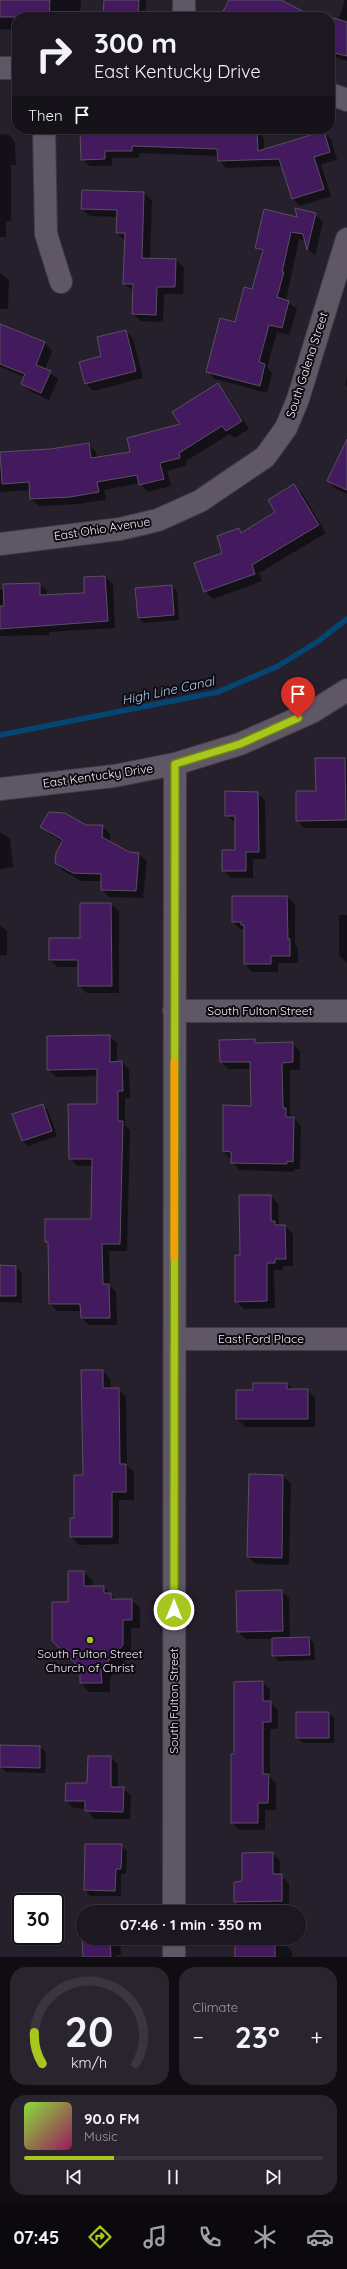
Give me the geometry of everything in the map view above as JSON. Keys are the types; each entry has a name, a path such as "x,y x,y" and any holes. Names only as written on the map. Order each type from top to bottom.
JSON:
{"street":[{"path":"184,0 184,12"},
{"path":"0,68 12,68"},
{"path":"335,96 347,100"},
{"path":"44,134 46,234 61,282"},
{"name":"South Galena Street","path":"200,500 265,457 286,428 306,375 347,239"},
{"name":"East Ohio Avenue","path":"0,544 128,527 170,516 200,500"},
{"name":"East Kentucky Drive","path":"0,789 114,776 175,764 240,744 312,712 347,690"},
{"name":"South Fulton Street","path":"174,1905 175,764"},
{"name":"South Fulton Street","path":"174,1011 347,1011"},
{"name":"East Ford Place","path":"174,1339 347,1339"},
{"path":"174,1945 174,1957"}],"building":[{"path":"0,0 50,0 49,12 12,12 12,17 0,17"},
{"path":"104,0 139,0 138,12 103,12"},
{"path":"229,0 281,0 304,12 223,12"},
{"path":"335,18 347,22 347,56 335,53"},
{"path":"80,134 257,134 258,151 314,134 325,134 330,152 314,157 324,189 292,199 279,159 218,161 217,149 132,146 132,151 105,151 105,159 81,160"},
{"path":"82,190 144,192 142,258 176,259 175,287 157,287 156,315 132,314 133,284 123,284 125,233 116,233 117,210 81,209"},
{"path":"295,208 316,213 307,250 303,234 291,232 282,272 284,272 277,297 289,301 282,328 269,325 259,362 265,364 260,386 206,372 220,318 235,322 244,287 252,289 263,250 255,248 264,209 297,217"},
{"path":"0,324 45,342 36,365 51,371 41,393 21,384 25,374 0,364"},
{"path":"126,330 136,371 85,384 79,362 101,356 97,337"},
{"path":"218,383 242,421 226,431 222,426 179,453 180,458 160,463 164,479 139,485 137,475 97,482 99,492 70,497 30,499 29,482 2,484 0,452 50,449 89,443 91,458 130,452 127,438 180,424 172,412"},
{"path":"347,439 347,490 327,481"},
{"path":"294,484 319,525 252,565 255,574 204,592 194,563 222,553 217,536 239,528 241,533 275,512 268,500"},
{"path":"105,576 108,621 0,629 0,606 4,606 3,584 40,583 40,595 84,593 84,577"},
{"path":"172,585 174,615 138,618 135,588"},
{"path":"315,758 345,758 346,820 296,821 296,791 316,791"},
{"path":"225,791 258,792 259,852 246,852 246,871 222,871 222,850 235,850 235,816 225,816"},
{"path":"49,812 65,813 86,825 103,825 102,837 129,852 139,853 136,891 101,890 101,874 73,873 55,863 56,853 63,840 40,827"},
{"path":"232,896 287,896 290,956 271,956 271,964 244,964 244,925 241,925 241,922 232,922"},
{"path":"80,903 111,903 112,986 78,986 78,960 49,960 49,938 80,938"},
{"path":"110,1035 110,1062 122,1061 123,1091 118,1091 118,1121 123,1121 120,1244 102,1244 103,1284 109,1284 110,1318 81,1318 80,1304 49,1304 48,1242 45,1242 45,1219 91,1219 92,1159 69,1159 68,1104 97,1104 97,1069 47,1070 47,1036"},
{"path":"255,1039 255,1043 293,1042 293,1062 282,1063 283,1108 286,1108 286,1117 294,1117 293,1162 287,1161 287,1164 231,1163 231,1152 223,1151 223,1105 251,1106 250,1062 220,1062 219,1040"},
{"path":"43,1104 52,1131 22,1141 12,1114"},
{"path":"239,1195 271,1195 271,1221 275,1221 275,1225 285,1225 286,1259 275,1259 275,1263 267,1263 267,1301 235,1302 235,1255 240,1255"},
{"path":"0,1265 16,1266 16,1296 0,1296"},
{"path":"81,1370 103,1370 103,1388 119,1388 120,1464 126,1464 126,1492 112,1492 112,1537 70,1537 70,1518 74,1518 74,1475 83,1475"},
{"path":"253,1383 287,1383 287,1389 308,1389 308,1419 236,1419 236,1390 253,1390"},
{"path":"249,1474 283,1475 282,1558 247,1557"},
{"name":"South Fulton Street Church of Christ","path":"68,1571 84,1571 84,1586 104,1586 104,1593 111,1593 111,1599 132,1599 132,1620 123,1620 123,1645 101,1669 102,1683 80,1683 80,1668 52,1641 52,1602 68,1602"},
{"path":"282,1590 283,1631 237,1632 236,1591"},
{"path":"309,1637 310,1655 272,1656 272,1638"},
{"path":"263,1681 263,1701 271,1701 271,1722 263,1722 263,1774 269,1774 268,1803 258,1803 258,1823 231,1823 231,1754 234,1754 234,1682"},
{"path":"296,1712 329,1712 329,1738 296,1738"},
{"path":"0,1745 40,1746 40,1768 0,1767"},
{"path":"88,1756 111,1756 111,1787 124,1787 123,1812 85,1811 85,1801 65,1801 66,1783 87,1783"},
{"path":"85,1844 122,1844 121,1869 116,1869 115,1891 84,1890"},
{"path":"273,1852 273,1874 282,1874 282,1901 234,1902 234,1882 242,1881 242,1853"},
{"path":"82,1945 110,1945 111,1957 83,1957"},
{"path":"235,1945 275,1945 275,1957 235,1957"}],"waterway":[{"name":"High Line Canal","path":"0,735 218,692 278,666 317,642 347,619"}],"slow traffic":[{"path":"174,1062 174,1257"}],"place":[{"name":"South Fulton Street Church of Christ","path":"90,1640"}],"route":[{"path":"174,1610 175,764 240,744 298,718"}]}
